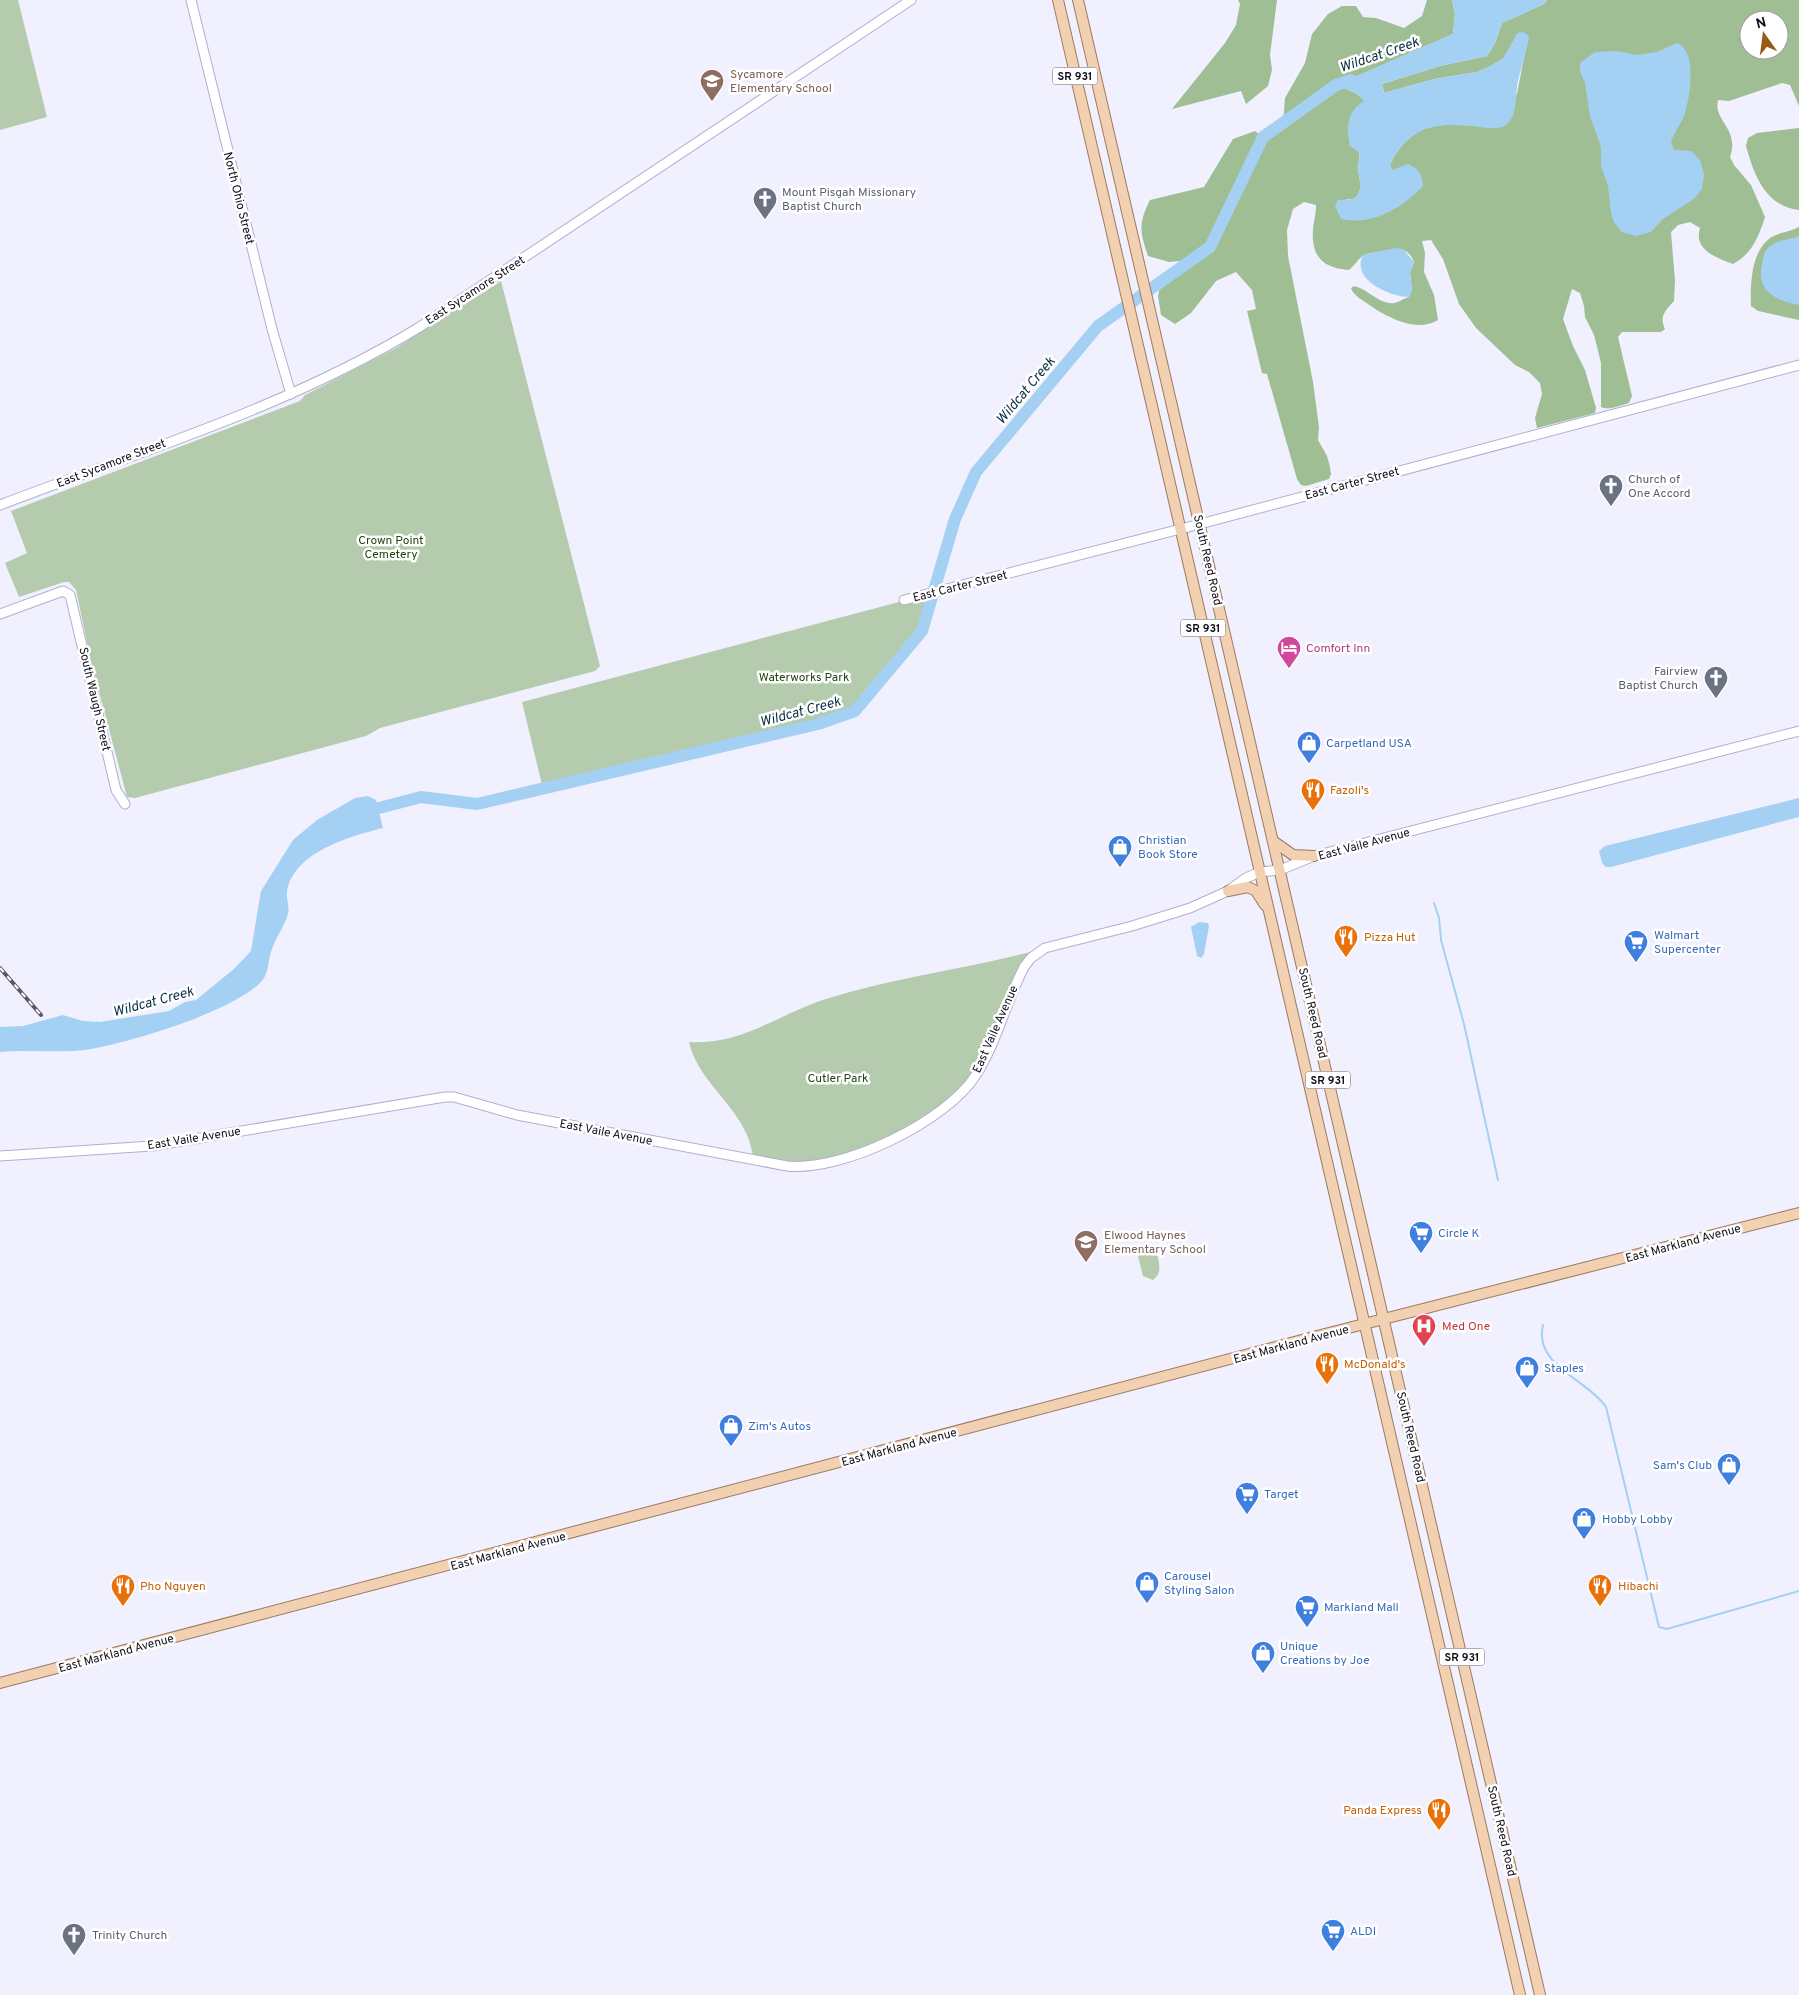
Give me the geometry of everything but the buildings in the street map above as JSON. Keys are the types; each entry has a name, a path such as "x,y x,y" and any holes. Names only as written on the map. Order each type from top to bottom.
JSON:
{"main road":[{"name":"South Reed Road","path":"1058,0 1520,1995"},
{"name":"South Reed Road","path":"1078,0 1540,1995"},
{"path":"1273,841 1293,855 1314,856"},
{"path":"1228,891 1248,887 1256,892 1269,912"},
{"name":"East Markland Avenue","path":"0,1683 1364,1324 1799,1213"}],"street":[{"name":"North Ohio Street","path":"191,0 267,311 291,394"},
{"name":"East Sycamore Street","path":"0,505 291,394 345,369 418,328 911,0"},
{"name":"East Carter Street","path":"904,600 1180,530 1391,472 1799,365"},
{"name":"South Waugh Street","path":"0,614 63,591 72,600 116,790 125,804"},
{"name":"East Vaile Avenue","path":"0,1156 152,1146 444,1097 454,1097 517,1115 778,1165 804,1168 831,1163 858,1155 894,1139 927,1119 964,1088 975,1076 983,1060 1024,967 1037,953 1045,948 1132,926 1190,908 1228,891 1246,878 1260,872 1280,870 1314,856 1799,731"}],"green space":[{"path":"0,0 18,0 47,117 0,130"},
{"path":"1238,0 1277,0 1270,55 1272,70 1268,86 1246,104 1241,91 1172,109 1225,43 1236,25 1240,4"},
{"path":"1427,0 1452,0 1455,14 1453,34 1337,85 1357,94 1365,101 1358,169 1361,187 1358,195 1353,199 1347,199 1337,214 1392,170 1390,165 1394,157 1404,143 1417,132 1442,124 1477,126 1517,94 1528,36 1518,33 1503,59 1477,72 1434,79 1384,93 1382,84 1440,66 1487,56 1495,43 1502,23 1544,4 1547,0 1799,0 1799,106 1790,85 1782,83 1729,101 1718,100 1719,114 1732,139 1730,157 1734,165 1751,185 1765,217 1754,244 1740,260 1733,264 1708,252 1700,242 1700,228 1690,222 1678,225 1671,232 1675,281 1674,301 1664,314 1663,324 1665,329 1661,332 1622,332 1618,337 1632,396 1629,403 1615,407 1601,407 1601,363 1594,335 1585,317 1580,293 1572,289 1563,319 1573,346 1585,370 1596,408 1595,413 1537,428 1535,418 1542,394 1540,383 1529,372 1515,365 1476,328 1459,304 1443,259 1431,240 1422,241 1425,253 1424,272 1434,295 1438,320 1429,324 1410,324 1381,312 1358,297 1351,288 1354,286 1389,303 1409,297 1412,290 1410,273 1414,262 1408,253 1400,249 1366,254 1349,270 1332,267 1320,259 1314,247 1313,229 1316,205 1304,202 1293,209 1287,230 1288,256 1313,382 1319,427 1318,440 1327,456 1331,474 1329,479 1306,486 1301,485 1297,479 1267,374 1262,373 1247,311 1256,309 1252,290 1236,272 1216,281 1191,313 1175,324 1161,315 1158,296 1161,282 1191,260 1169,262 1148,256 1143,240 1142,222 1150,200 1204,187 1233,139 1255,131 1263,137 1283,123 1285,98 1305,63 1312,34 1328,14 1342,6 1356,6 1363,17 1376,18 1404,28 1422,16"},
{"path":"1799,128 1799,210 1787,207 1769,196 1757,178 1746,146 1748,138 1757,133"},
{"path":"1799,227 1799,320 1758,311 1751,306 1751,288 1755,260 1764,244 1770,238"},
{"name":"Crown Point Cemetery","path":"501,281 600,666 595,671 380,728 366,736 135,798 127,797 91,661 76,590 69,582 64,582 19,597 5,563 27,553 11,511 300,401 305,395 396,348"},
{"name":"Waterworks Park","path":"933,593 922,631 855,711 818,724 543,789 522,702"},
{"name":"Cutler Park","path":"1045,948 1031,958 983,1059 964,1088 894,1139 810,1167 754,1161 750,1142 739,1119 706,1078 693,1055 689,1042 709,1042 744,1033 811,1004 856,990"},
{"path":"1150,1248 1156,1251 1159,1267 1158,1274 1153,1280 1143,1276 1138,1256 1141,1250"}],"water":[{"path":"1452,0 1547,0 1544,4 1502,23 1495,43 1487,56 1440,66 1382,84 1384,93 1434,79 1477,72 1489,67 1503,59 1518,33 1523,32 1529,36 1518,81 1513,116 1506,125 1500,128 1451,125 1427,129 1416,134 1406,141 1390,165 1392,170 1408,164 1412,166 1419,172 1423,186 1406,201 1386,213 1364,220 1341,219 1335,206 1338,200 1353,199 1358,195 1361,187 1358,169 1360,153 1350,146 1348,126 1354,110 1364,101 1357,94 1336,85 1453,34 1455,14"},
{"path":"1677,43 1684,48 1688,55 1691,76 1684,116 1671,141 1674,150 1691,151 1700,160 1704,174 1702,189 1695,198 1663,219 1651,232 1636,236 1622,232 1614,222 1611,213 1608,186 1601,166 1601,147 1590,116 1580,63 1595,52 1616,51 1637,55 1657,52"},
{"path":"1799,236 1799,305 1783,301 1770,293 1762,282 1761,274 1763,257 1767,249 1775,243"},
{"path":"1395,248 1403,249 1414,262 1410,273 1412,290 1409,297 1392,294 1383,290 1367,279 1362,272 1363,255"},
{"path":"368,796 376,800 383,828 340,841 312,856 300,866 292,878 287,892 288,914 270,954 267,972 259,984 244,995 180,1024 110,1045 80,1050 0,1052 0,1027 23,1026 63,1015 83,1021 100,1022 169,1011 185,1002 196,1000 235,968 251,951 261,891 293,840 317,820 355,798"},
{"path":"1799,798 1799,817 1611,867 1606,867 1602,863 1599,851 1605,846"},
{"path":"1199,922 1208,923 1209,926 1204,954 1201,958 1197,956 1191,927"}],"waterway":[{"name":"Wildcat Creek","path":"364,812 421,797 477,804 818,724 855,711 922,631 955,519 976,472 1098,326 1210,247 1263,137 1336,85 1351,80"},
{"path":"1434,903 1439,918 1441,940 1464,1024 1498,1180"},
{"path":"1543,1325 1542,1339 1546,1351 1554,1361 1587,1388 1606,1407 1659,1627 1667,1629 1799,1591"}],"railway":[{"path":"0,968 41,1015"}],"place":[{"name":"Sycamore Elementary School","path":"712,102"},
{"name":"Mount Pisgah Missionary Baptist Church","path":"765,220"},
{"name":"Church of One Accord","path":"1611,507"},
{"name":"Comfort Inn","path":"1289,669"},
{"name":"Fairview Baptist Church","path":"1716,699"},
{"name":"Carpetland USA","path":"1309,764"},
{"name":"Fazoli's","path":"1313,811"},
{"name":"Christian Book Store","path":"1120,868"},
{"name":"Pizza Hut","path":"1346,958"},
{"name":"Walmart Supercenter","path":"1636,963"},
{"name":"Circle K","path":"1421,1254"},
{"name":"Elwood Haynes Elementary School","path":"1086,1263"},
{"name":"Med One","path":"1424,1347"},
{"name":"McDonald's","path":"1327,1385"},
{"name":"Staples","path":"1527,1389"},
{"name":"Zim's Autos","path":"731,1447"},
{"name":"Sam's Club","path":"1729,1486"},
{"name":"Target","path":"1247,1515"},
{"name":"Hobby Lobby","path":"1584,1540"},
{"name":"Carousel Styling Salon","path":"1147,1604"},
{"name":"Pho Nguyen","path":"123,1607"},
{"name":"Hibachi","path":"1600,1607"},
{"name":"Markland Mall","path":"1307,1628"},
{"name":"Unique Creations by Joe","path":"1263,1674"},
{"name":"Panda Express","path":"1439,1831"},
{"name":"ALDI","path":"1333,1952"},
{"name":"Trinity Church","path":"74,1956"}]}
